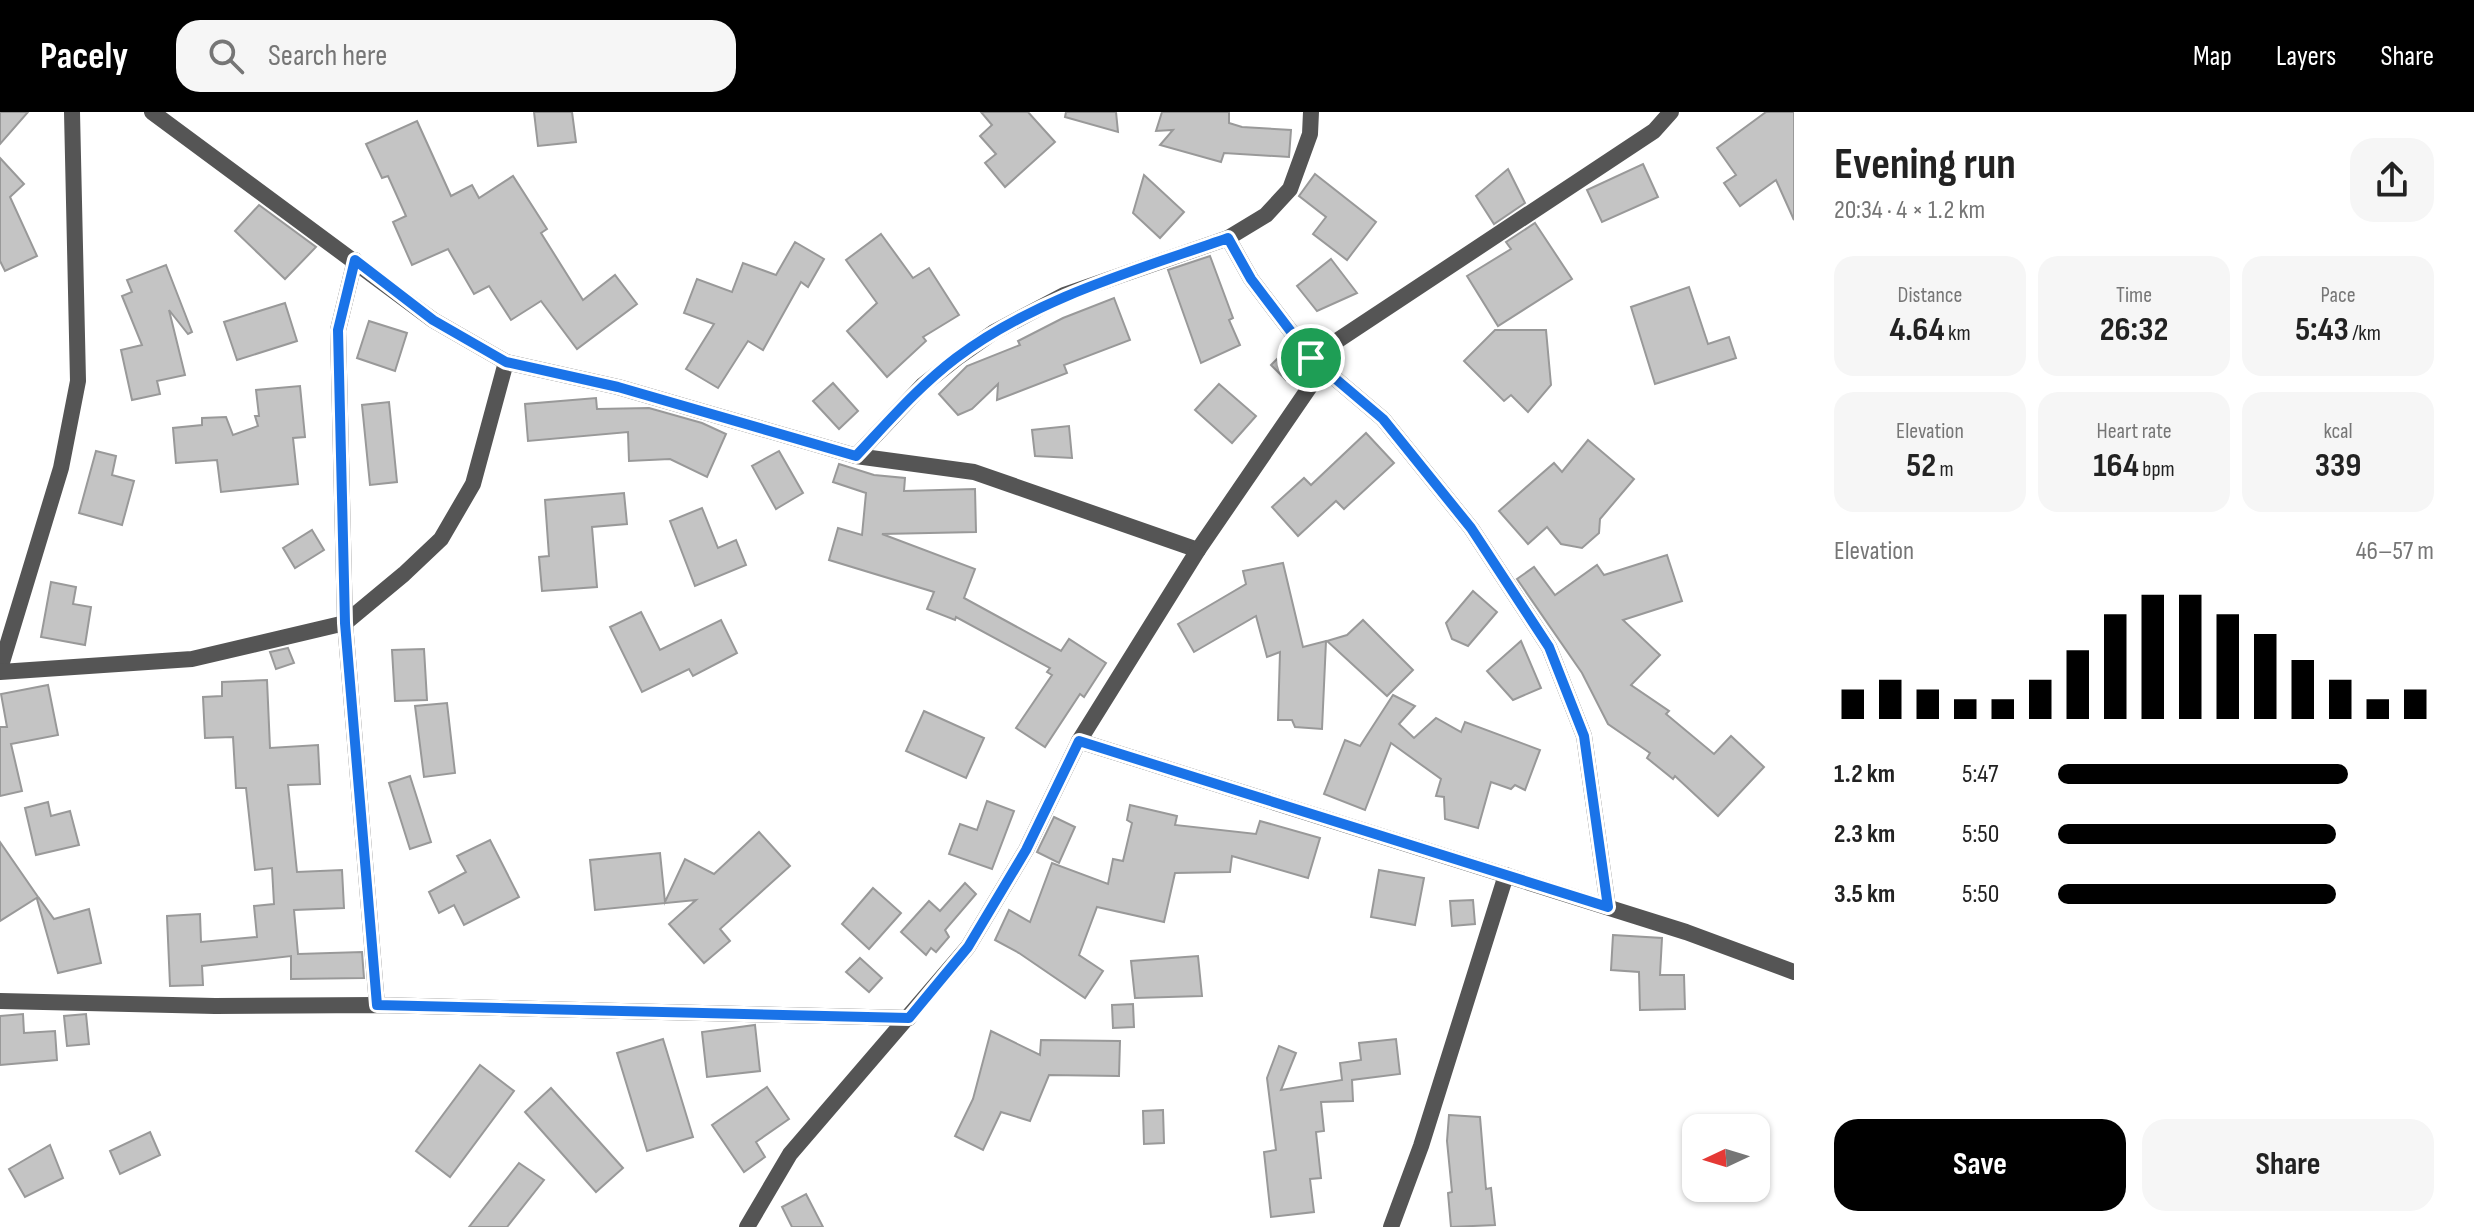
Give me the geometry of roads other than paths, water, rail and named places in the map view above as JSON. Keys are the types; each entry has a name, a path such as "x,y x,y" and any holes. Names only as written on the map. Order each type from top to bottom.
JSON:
{"street":[{"path":"72,112 78,381 61,468 0,671 192,659 345,623 441,539 473,484 506,362"},
{"path":"152,112 433,320 506,362 618,387 856,456 974,472 1198,550"},
{"path":"856,456 923,385 994,332 1064,295 1228,238 1266,215 1290,189 1310,134 1311,112"},
{"path":"747,1227 790,1154 968,947 1026,850 1079,741 1317,363 1654,131 1671,112"},
{"path":"1228,238 1251,279 1317,363 1383,419 1471,528 1549,647 1584,736 1608,907"},
{"path":"355,260 338,330 345,623 377,1005"},
{"path":"1079,741 1686,932 1794,972"},
{"path":"1391,1227 1421,1146 1506,875"},
{"path":"0,1001 215,1006 377,1005 909,1018"}]}
